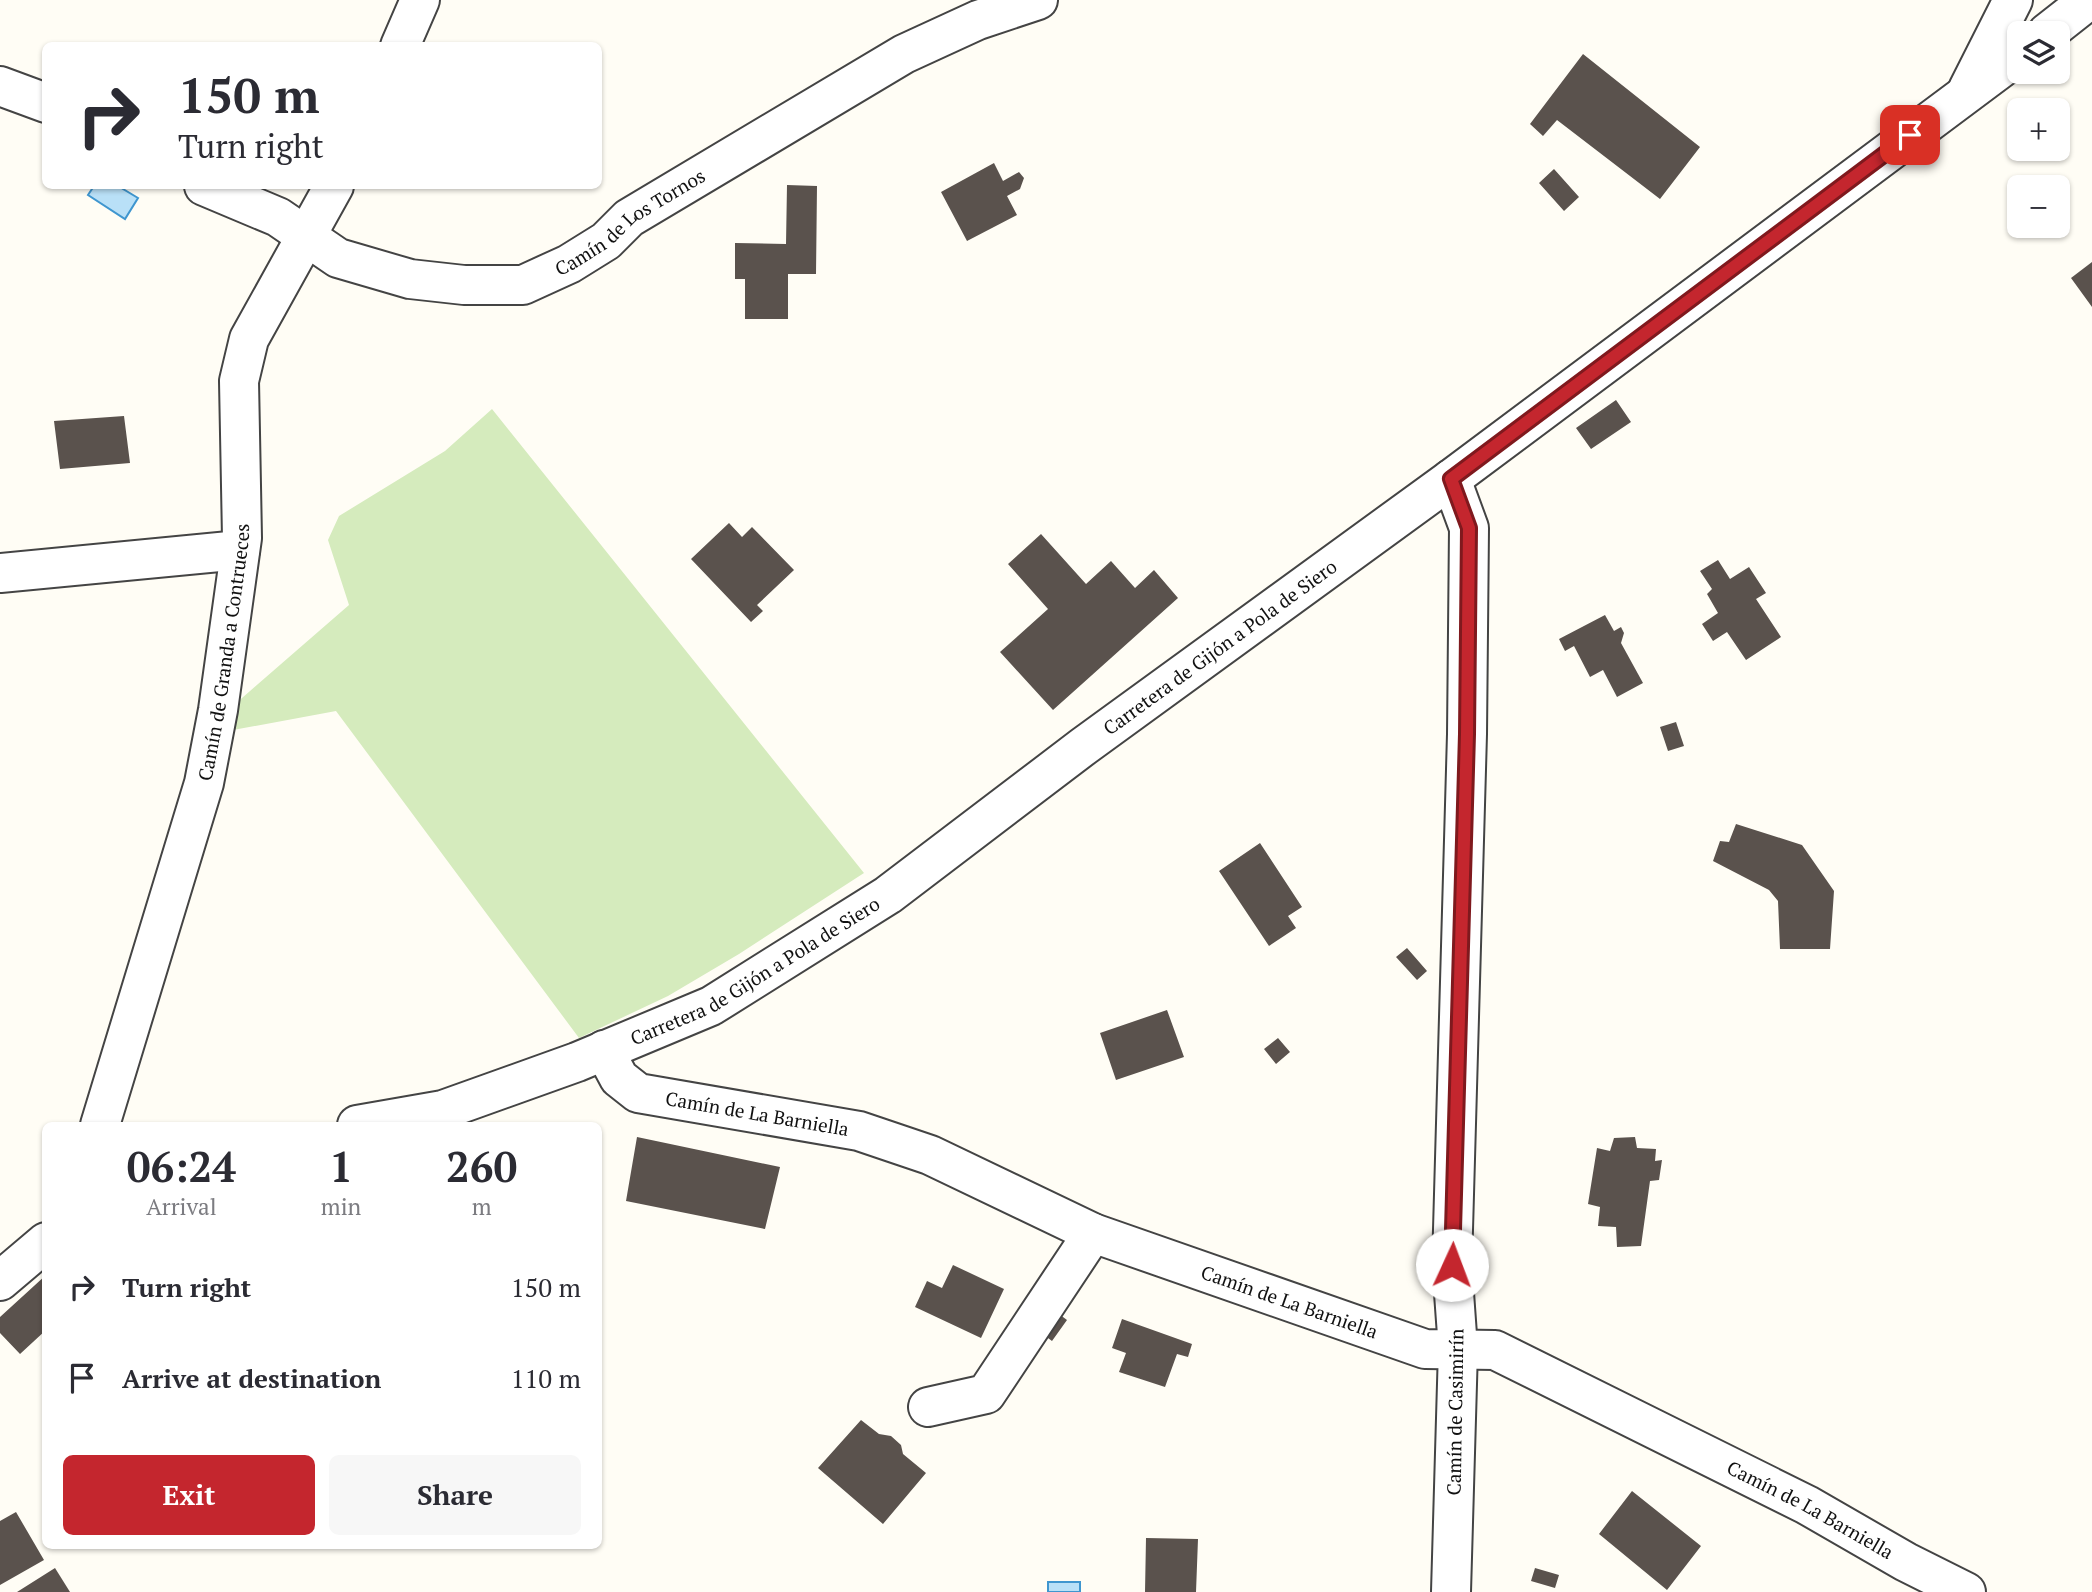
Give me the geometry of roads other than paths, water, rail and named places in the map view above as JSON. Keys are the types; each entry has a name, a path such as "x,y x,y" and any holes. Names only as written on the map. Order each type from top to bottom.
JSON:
{"street":[{"path":"402,42 420,0"},
{"name":"Camín de Los Tornos","path":"211,189 278,216 338,258 410,279 464,285 523,285 606,242 629,218 904,54 978,20 1038,0"},
{"path":"1965,94 2013,0"},
{"name":"Carretera de Gijón a Pola de Siero","path":"374,1122 443,1110 604,1050 711,1006 888,895 1084,746 1451,479 2007,63"},
{"path":"0,86 42,102"},
{"name":"Camín de Granda a Contrueces","path":"101,1122 204,783 218,710 240,550 239,381 249,339 332,189"},
{"name":"Camín de Casimirín","path":"1451,479 1469,528 1467,734 1452,1265 1458,1349 1451,1592"},
{"path":"0,573 240,550"},
{"name":"Camín de La Barniella","path":"604,1050 619,1078 638,1093 859,1131 930,1155 1093,1233 1425,1349 1495,1350 1807,1505 1906,1562 1966,1592"},
{"path":"928,1407 986,1394 1093,1233"},
{"path":"0,1281 42,1245"}],"water":[{"path":"92,189 123,189 138,198 125,219 88,195"},
{"path":"1048,1582 1080,1582 1080,1592 1048,1592"}]}
